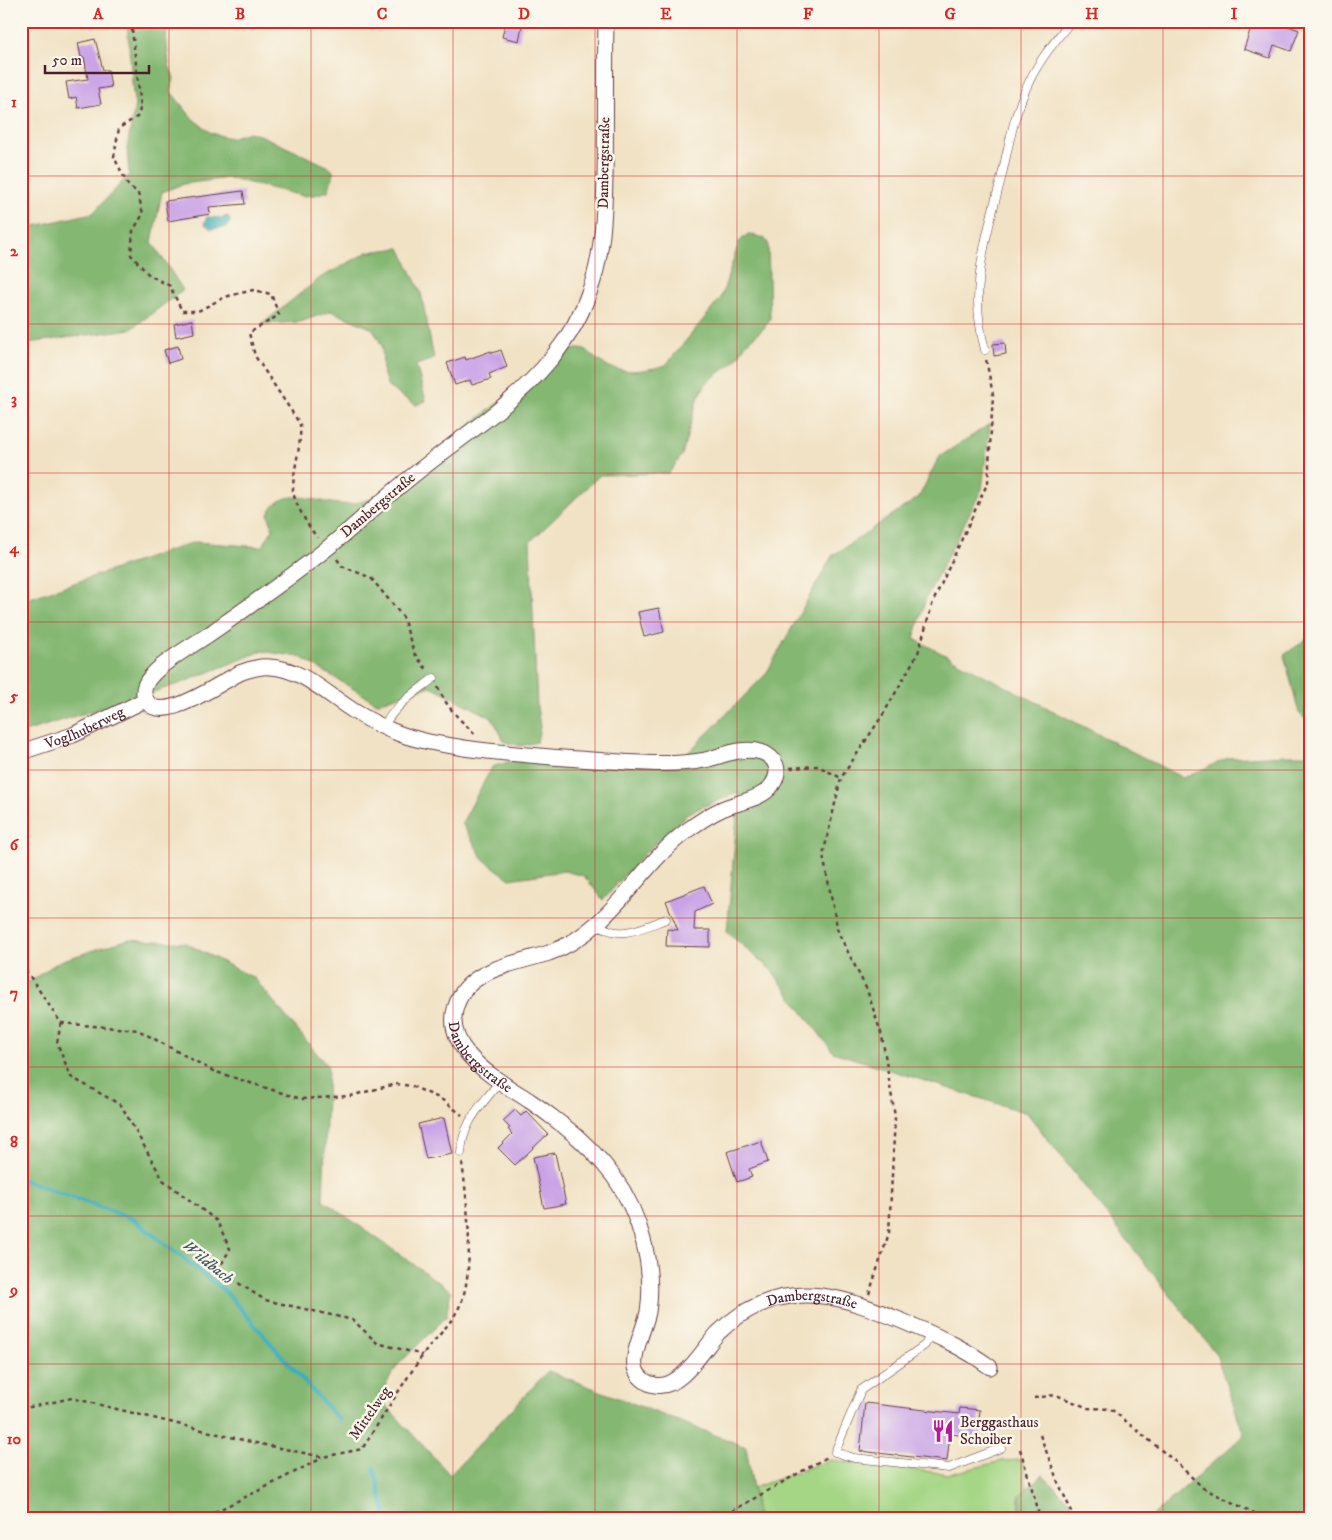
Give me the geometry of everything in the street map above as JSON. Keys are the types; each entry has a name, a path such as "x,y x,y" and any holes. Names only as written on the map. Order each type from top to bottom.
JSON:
{"street":[{"name":"Dambergstraße","path":"146,700 144,691 146,682 152,673 202,640 328,548 405,482 525,389 546,367 562,345 582,312 598,266 603,222 606,21"},
{"path":"146,700 153,706 164,709 178,706 242,672 266,666 278,667 308,681 360,714 396,732 426,741 485,751 541,757 636,762 680,763 707,760 743,750 754,750 766,753 774,760 777,769"},
{"name":"Voglhuberweg","path":"21,752 73,734 146,700"},
{"name":"Dambergstraße","path":"777,769 772,786 763,794 720,810 681,835 665,849 584,936 570,944 481,976 469,984 461,995 456,1008 454,1023 458,1039 465,1052 479,1066 499,1082 562,1124 584,1143 618,1182 627,1198 643,1241 649,1278 648,1313 635,1359 635,1368 640,1377 648,1383 658,1386 671,1384 682,1376 720,1331 737,1316 756,1306 779,1298 800,1294 843,1299 865,1306 931,1333 975,1355 990,1367"}],"lane":[{"path":"985,350 979,324 978,300 980,278 996,195 1017,113 1030,80 1040,62 1071,21"},
{"path":"384,726 389,716 398,707 434,678"},
{"path":"598,923 603,928 619,933 666,919"},
{"path":"461,1153 462,1138 470,1121 499,1082"},
{"path":"931,1333 925,1345 861,1390 835,1452 854,1458 949,1468 1001,1448"}],"path":[{"path":"131,21 141,107 137,116 119,128 114,156 128,185 138,193 143,214 133,231 130,255 149,275 170,286 182,311 198,311 226,297 253,290 271,294 278,315 249,332 255,356 300,424 301,435 292,492 309,529 328,548 342,566 371,578 403,617 414,653 434,678 441,695 454,716 482,740 485,751"},
{"path":"873,1282 889,1233 895,1117 882,1036 867,990 838,932 823,855 841,778 884,713 918,653 933,602 988,482 993,395 985,350"},
{"path":"777,769 818,766 841,778"},
{"path":"21,963 61,1023 56,1043 71,1077 121,1105 163,1180 217,1221 230,1249 221,1265 224,1274 265,1300 354,1320 377,1342 423,1355"},
{"path":"61,1023 138,1030 213,1071 301,1099 350,1096 396,1084 412,1086 441,1099 470,1121"},
{"name":"Mittelweg","path":"21,1409 72,1398 250,1442 323,1457 362,1449 423,1355 455,1314 461,1302 468,1275 467,1210 461,1153"},
{"path":"1034,1398 1056,1395 1088,1408 1111,1409 1177,1463 1203,1488 1266,1519"},
{"path":"1040,1435 1058,1482 1076,1519"},
{"path":"1020,1449 1038,1509 1038,1519"},
{"path":"718,1519 835,1452"},
{"path":"200,1519 323,1457"}],"green space":[{"path":"127,21 165,21 169,65 174,78 171,92 193,119 211,133 230,138 249,132 262,136 327,166 333,171 333,176 328,191 314,195 303,196 229,178 183,184 162,192 152,242 183,290 131,329 21,344 21,229 93,213 129,175 127,148 135,105"},
{"path":"748,234 764,238 768,243 770,319 764,328 746,344 735,361 707,382 697,400 682,455 669,473 600,475 530,542 537,707 540,727 537,742 521,746 505,742 492,718 431,686 377,703 300,657 262,651 179,684 21,733 21,601 195,542 262,547 273,529 268,514 276,504 284,499 295,497 351,504 378,497 564,351 583,349 602,363 617,369 633,371 666,365 721,298 739,242"},
{"path":"400,248 421,293 434,359 416,365 426,401 416,405 388,387 383,372 382,346 373,329 331,311 300,322 262,324 320,278 368,252"},
{"path":"990,424 982,489 926,598 914,639 1183,778 1228,758 1311,755 1311,1519 1149,1519 1244,1435 1216,1354 1027,1113 833,1052 771,970 727,932 739,792 688,813 644,854 603,900 584,876 564,871 510,879 483,859 462,823 492,767 514,760 676,765 766,674 832,556 919,497 939,457"},
{"path":"1311,636 1311,725 1299,713 1284,655"},
{"path":"129,939 185,943 254,978 328,1067 323,1200 451,1291 446,1317 398,1365 378,1397 450,1475 548,1371 746,1447 758,1519 21,1519 21,987 60,961"},
{"path":"830,1460 949,1474 1002,1461 1022,1460 1027,1489 1020,1495 1020,1519 758,1519 753,1488"},
{"path":"1042,1475 1088,1519 1020,1519 1020,1495"}],"water":[{"path":"228,216 230,222 226,227 211,229 204,224 207,217 221,218"}],"building":[{"path":"506,21 523,21 519,41 502,37"},
{"path":"1253,21 1275,21 1299,30 1291,51 1274,45 1270,58 1244,49"},
{"path":"95,39 103,70 108,70 111,87 98,89 101,104 78,108 76,97 69,99 66,82 88,79 84,57 81,57 78,43"},
{"path":"243,191 245,204 209,207 210,214 168,221 165,201"},
{"path":"192,320 194,333 176,337 174,324"},
{"path":"1005,343 1006,354 994,356 993,344"},
{"path":"178,346 181,359 168,363 164,350"},
{"path":"501,350 507,367 489,374 491,379 472,385 470,380 455,385 447,363 465,357 466,360 491,351 492,353"},
{"path":"659,608 664,632 644,637 638,612"},
{"path":"704,886 712,904 695,912 694,930 710,930 710,947 666,946 667,929 678,930 666,901"},
{"path":"515,1110 521,1116 526,1111 548,1134 515,1165 498,1148 512,1134 508,1129 510,1128 503,1121"},
{"path":"444,1118 452,1154 426,1159 418,1124"},
{"path":"761,1141 768,1162 749,1169 752,1177 737,1182 727,1152"},
{"path":"555,1153 566,1204 544,1208 533,1157"},
{"name":"Berggasthaus Schoiber","path":"865,1403 959,1414 960,1408 980,1410 977,1437 950,1434 947,1461 860,1451"}],"waterway":[{"name":"Wildbach","path":"21,1179 133,1219 225,1291 339,1420"},
{"path":"374,1468 387,1519"}],"place":[{"name":"Berggasthaus Schoiber","path":"943,1431"}]}
